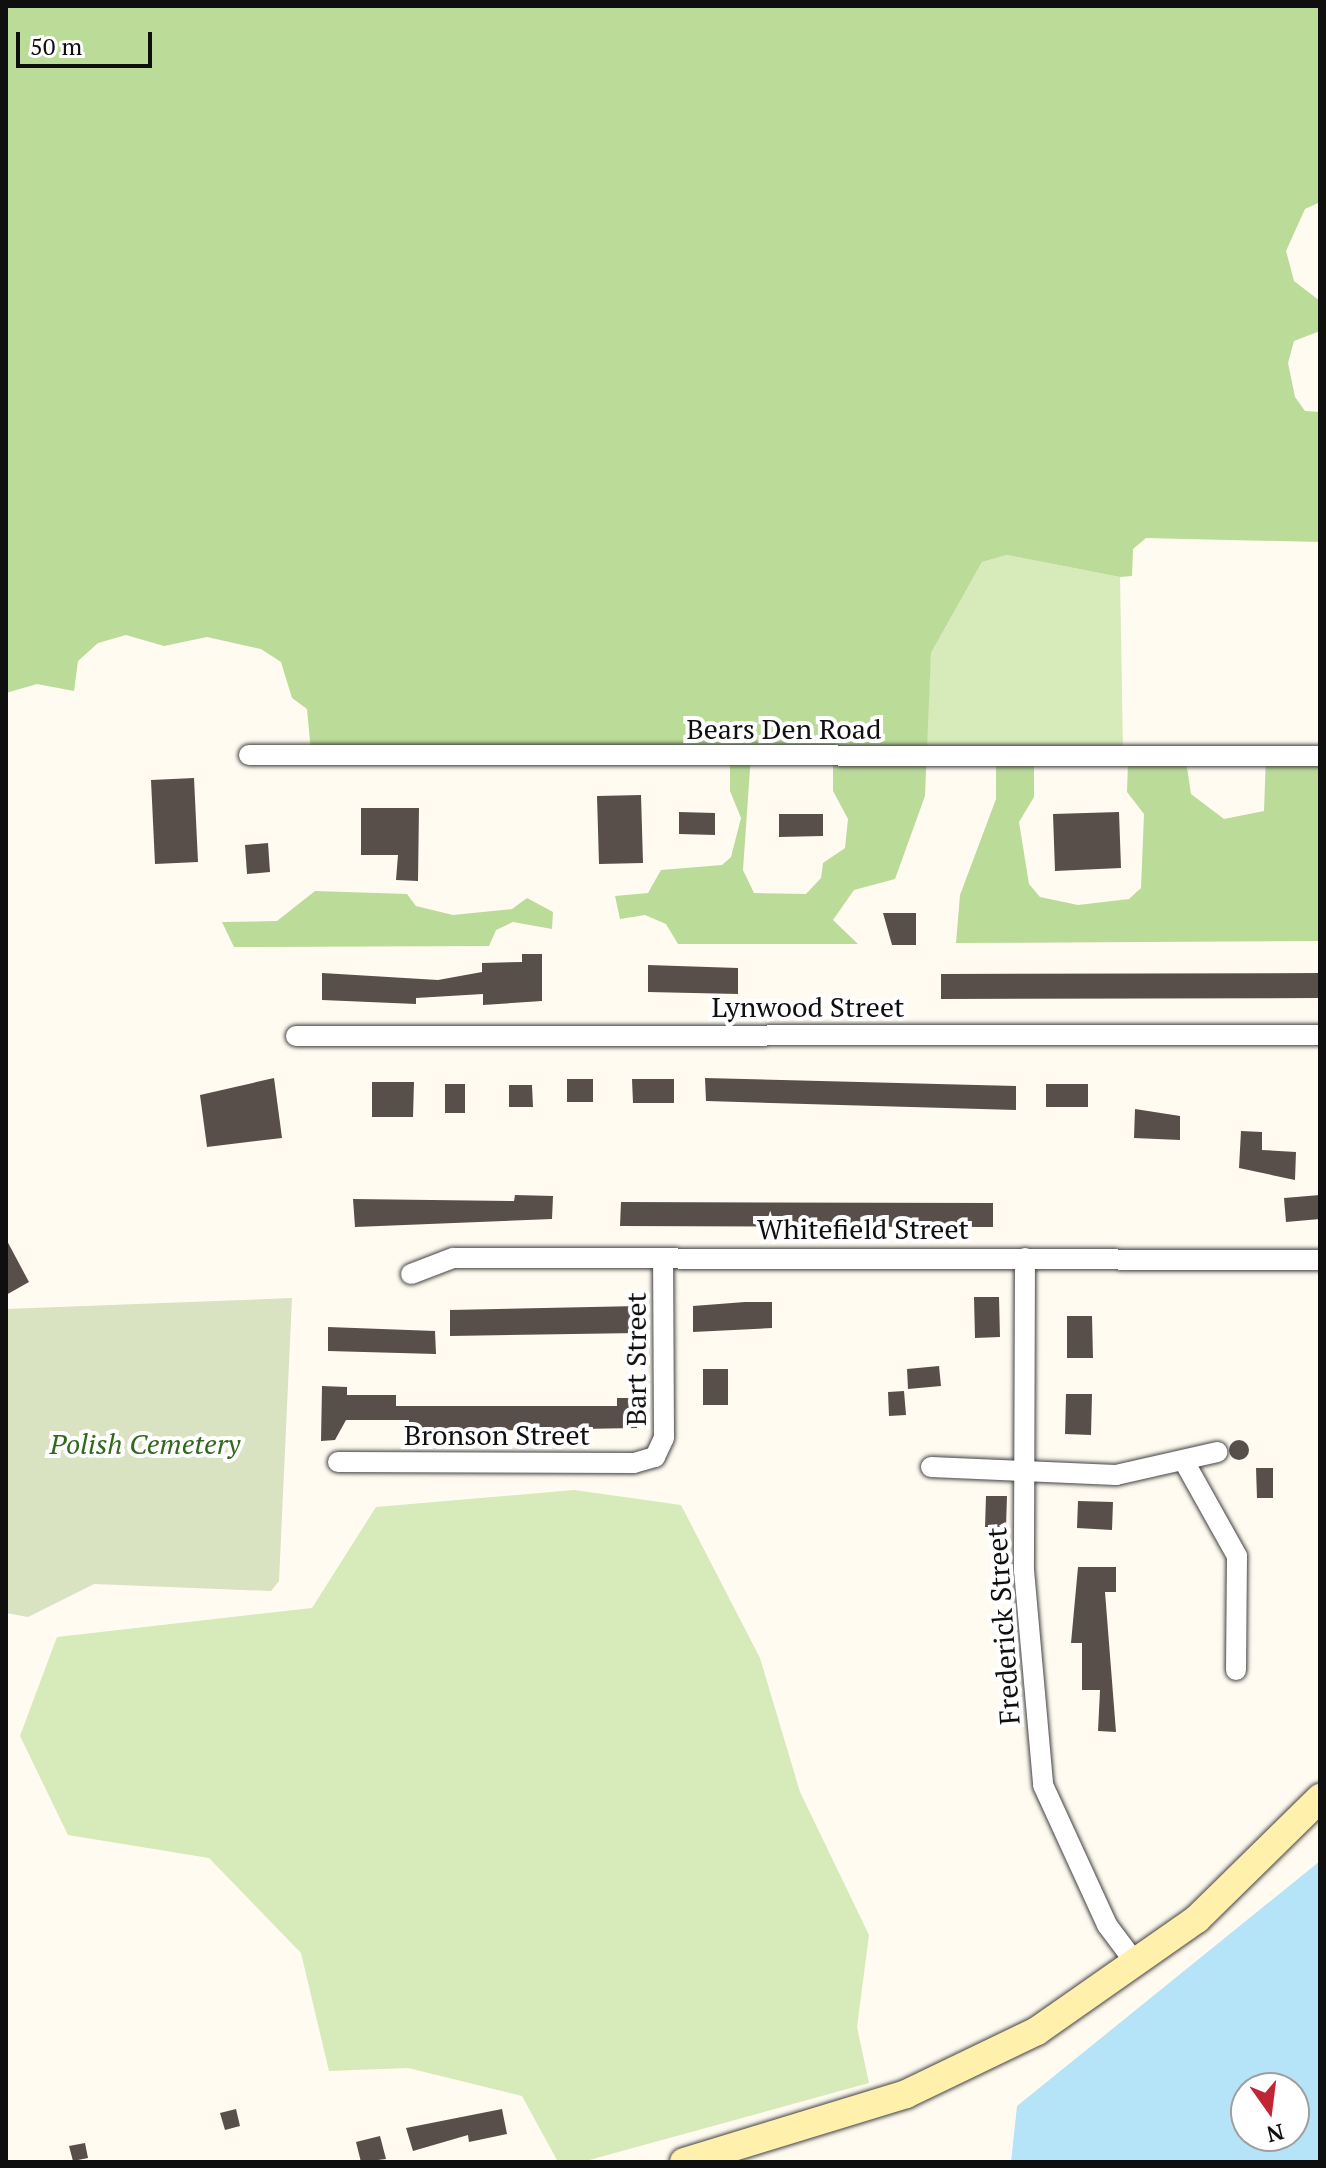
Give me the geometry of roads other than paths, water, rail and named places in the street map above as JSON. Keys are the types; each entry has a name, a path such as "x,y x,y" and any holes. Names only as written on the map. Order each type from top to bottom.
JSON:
{"main road":[{"path":"684,2162 842,2117 950,2076 1137,1965 1229,1892 1320,1798"}],"street":[{"name":"Bears Den Road","path":"249,755 1320,756"},
{"name":"Lynwood Street","path":"296,1036 1320,1035"},
{"name":"Whitefield Street","path":"411,1274 453,1258 1320,1260"},
{"name":"Bart Street","path":"655,1457 664,1438 663,1258"},
{"name":"Frederick Street","path":"1025,1258 1024,1570 1043,1785 1107,1925 1137,1965"},
{"path":"931,1467 1116,1475 1185,1463 1217,1452"},
{"name":"Bronson Street","path":"338,1462 655,1457"},
{"path":"1185,1463 1237,1556 1236,1670"}],"water":[{"path":"1320,1861 1320,2162 1011,2162 1017,2106"}],"park label":[{"name":"Polish Cemetery","path":"145,1444"}]}
